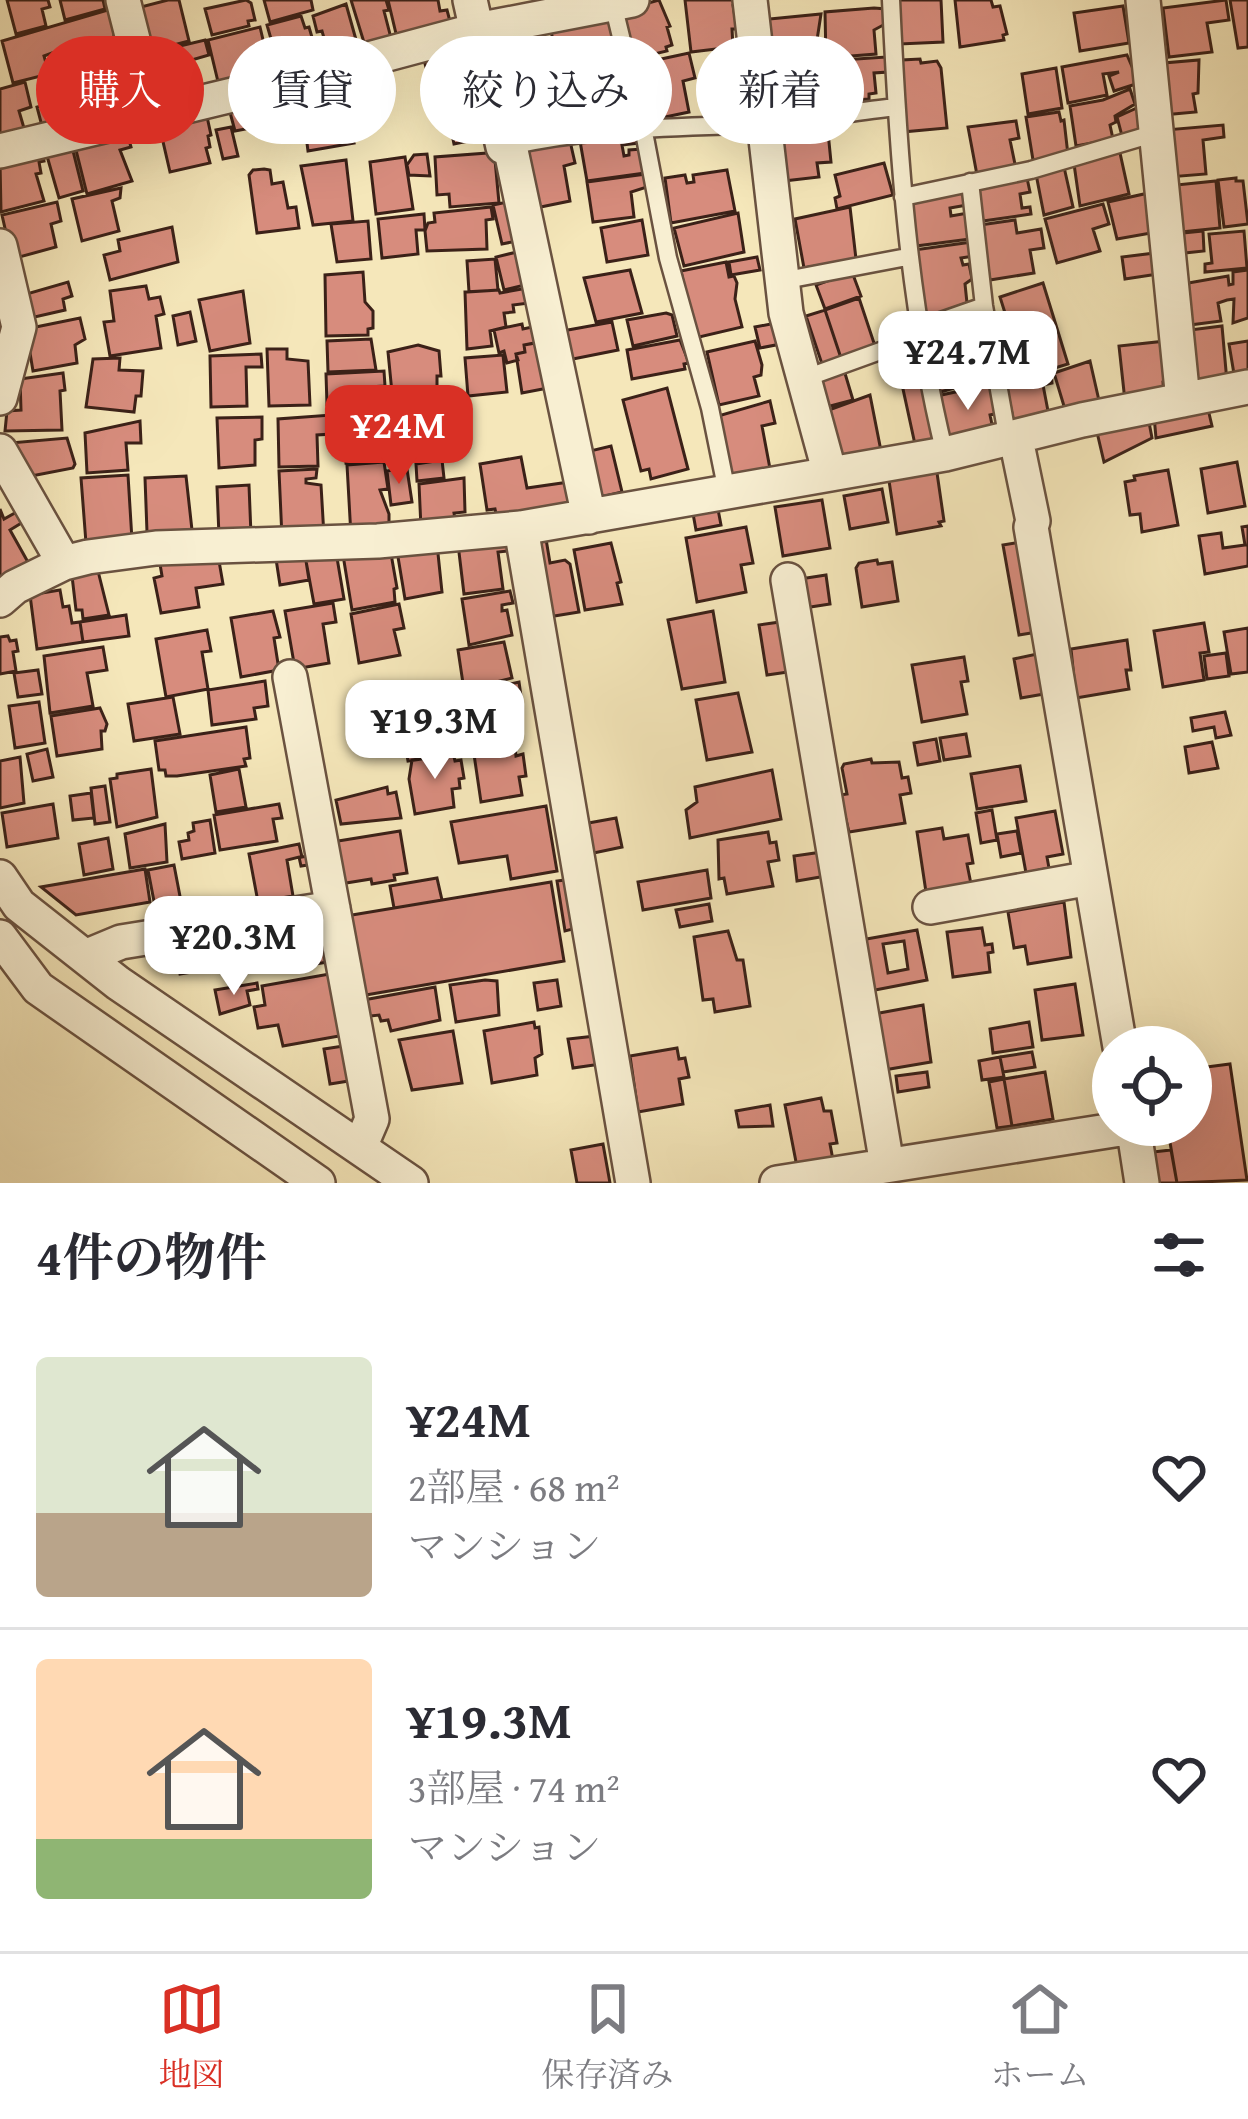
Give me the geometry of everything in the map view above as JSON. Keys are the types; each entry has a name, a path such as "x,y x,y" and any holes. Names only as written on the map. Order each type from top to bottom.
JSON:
{"street":[{"path":"123,0 132,36"},
{"path":"750,0 754,36"},
{"path":"1143,0 1184,400"},
{"path":"204,98 474,15 622,2"},
{"path":"474,15 503,146 510,146 589,517"},
{"path":"0,152 36,143"},
{"path":"766,144 781,281 802,379 830,474"},
{"path":"0,246 19,326 0,398"},
{"path":"0,600 15,587 64,563 155,548 378,541 521,528 945,454 1082,420 1248,388"},
{"path":"1012,440 1034,521 1031,527 1116,1026"},
{"path":"0,452 64,563"},
{"path":"521,528 633,1183"},
{"path":"788,580 887,1165"},
{"path":"290,677 372,1119 360,1147"},
{"path":"0,877 19,905 85,957 411,1183"},
{"path":"930,907 1091,878"},
{"path":"85,957 121,942 333,908"},
{"path":"0,937 38,988 318,1183"},
{"path":"777,1183 1092,1132"},
{"path":"1136,1146 1142,1183"}],"lane":[{"path":"891,0 907,256 918,333 945,454"},
{"path":"622,2 628,36"},
{"path":"864,110 896,106"},
{"path":"903,197 1031,170 1156,133"},
{"path":"510,146 519,144"},
{"path":"646,144 668,259 710,408 727,492"},
{"path":"970,182 984,306 1012,440"},
{"path":"781,281 907,256"},
{"path":"802,379 984,306"}],"building":[{"path":"7,0 48,0 50,7 42,9 46,26 16,34"},
{"path":"60,0 103,0 105,9 65,20"},
{"path":"179,0 188,36 139,36 133,9"},
{"path":"246,0 255,20 248,21 249,26 212,35 205,9"},
{"path":"264,0 311,0 313,10 270,22"},
{"path":"351,0 386,0 390,36 362,36"},
{"path":"388,0 438,0 440,11 447,10 452,29 398,42"},
{"path":"659,0 670,36 627,36 620,11"},
{"path":"685,0 737,0 733,5 737,29 732,29 732,36 696,36 696,51 691,52"},
{"path":"897,0 941,0 943,42 900,44"},
{"path":"955,0 991,0 993,7 1000,6 1007,34 1004,40 960,47"},
{"path":"1226,0 1229,20 1207,23 1212,52 1169,57 1163,8"},
{"path":"1230,0 1248,0 1248,47 1238,48"},
{"path":"346,4 355,36 323,36 317,32 313,16"},
{"path":"1123,6 1129,43 1080,51 1074,13"},
{"path":"118,7 114,36 36,36 36,77 13,83 2,41"},
{"path":"886,9 887,23 874,30 876,54 864,55 864,36 826,36 825,12"},
{"path":"611,14 615,36 552,36 550,25"},
{"path":"821,14 818,36 761,36 760,20"},
{"path":"301,16 312,36 270,36 267,25"},
{"path":"260,27 262,36 228,36 228,88 220,90 208,40"},
{"path":"542,29 542,36 501,36"},
{"path":"689,53 695,78 683,81 689,112 672,116 672,57"},
{"path":"1127,55 1139,83 1114,91 1109,76 1119,72 1103,74 1107,95 1068,103 1062,67"},
{"path":"886,57 888,72 874,73 876,93 864,99 864,58"},
{"path":"920,59 921,63 937,61 941,68 947,128 902,132 902,60"},
{"path":"1199,60 1198,93 1193,94 1196,112 1162,115 1164,63"},
{"path":"1056,68 1062,108 1028,114 1022,74"},
{"path":"25,82 31,107 19,111 26,135 0,142 0,89"},
{"path":"1130,89 1135,104 1115,116 1116,122 1110,125 1113,139 1076,146 1070,106"},
{"path":"1139,107 1146,129 1122,136 1117,117"},
{"path":"204,112 211,135 206,148 210,163 170,172 164,144 204,144"},
{"path":"1059,112 1068,155 1033,160 1026,117"},
{"path":"1016,121 1019,138 1010,140 1016,169 977,175 968,127"},
{"path":"1223,125 1224,137 1203,140 1206,174 1169,177 1165,130"},
{"path":"228,128 228,144 235,144 238,156 223,159 216,130"},
{"path":"71,144 83,191 59,198 45,149"},
{"path":"74,144 130,144 120,150 132,181 87,194"},
{"path":"307,144 348,144 308,151"},
{"path":"571,144 575,163 564,166 570,201 531,209 518,151"},
{"path":"581,144 631,144 622,145 624,156 629,150 642,149 645,173 587,181"},
{"path":"772,144 829,144 831,162 817,163 819,177 775,182"},
{"path":"42,151 41,173 36,174 44,201 1,212 0,161"},
{"path":"501,152 495,160 499,203 450,207 449,194 437,195 435,157"},
{"path":"1120,153 1129,194 1080,206 1074,164"},
{"path":"427,154 430,176 409,175 407,165 414,155"},
{"path":"405,157 413,209 376,214 370,162"},
{"path":"346,160 353,221 313,225 301,166"},
{"path":"884,163 893,195 837,209 835,198 840,196 835,175"},
{"path":"1064,167 1073,207 1044,215 1036,174"},
{"path":"270,170 272,184 283,182 288,208 296,207 299,228 257,233 249,175"},
{"path":"727,170 735,211 671,223 665,178 685,175 687,183 694,182 693,175"},
{"path":"646,174 647,187 631,192 634,217 593,222 587,182"},
{"path":"1027,178 1030,192 1020,194 1022,208 1030,207 1031,214 983,221 978,187"},
{"path":"1218,180 1243,181 1248,224 1224,227"},
{"path":"1216,181 1220,228 1181,232 1176,185"},
{"path":"121,188 120,198 112,201 119,231 82,241 72,199"},
{"path":"964,190 967,205 950,208 951,216 968,213 970,239 916,246 909,201"},
{"path":"1153,192 1151,233 1117,239 1108,202"},
{"path":"512,201 522,240 502,244 493,205"},
{"path":"57,202 61,221 51,224 56,247 12,259 2,215"},
{"path":"1103,204 1109,224 1093,229 1100,251 1057,263 1045,219"},
{"path":"491,207 493,219 486,220 487,249 427,251 425,231 428,223 435,222 434,213"},
{"path":"850,207 856,259 804,268 795,219"},
{"path":"738,213 744,252 684,266 674,228"},
{"path":"424,214 425,230 416,230 418,254 382,258 378,219"},
{"path":"642,220 648,255 607,262 601,228"},
{"path":"1015,220 1017,233 1041,229 1044,248 1030,250 1034,273 990,280 980,225"},
{"path":"368,221 371,259 337,262 331,224"},
{"path":"172,227 178,262 110,280 104,255 120,251 118,240"},
{"path":"1203,231 1204,251 1175,254 1173,234"},
{"path":"1244,231 1247,268 1205,272 1205,264 1212,263 1209,234"},
{"path":"972,242 974,256 961,258 963,265 969,264 972,279 965,284 967,303 922,319 914,250"},
{"path":"525,250 533,283 504,290 496,257"},
{"path":"1155,253 1158,274 1125,279 1122,257"},
{"path":"757,257 760,270 731,275 729,262"},
{"path":"495,259 498,290 469,292 467,261"},
{"path":"726,262 729,277 734,276 737,283 735,299 742,327 695,338 681,271"},
{"path":"630,270 642,313 596,322 584,278"},
{"path":"1248,270 1248,318 1233,323 1234,299 1218,303 1221,321 1182,326 1177,285 1228,276 1229,285 1233,272"},
{"path":"363,272 373,328 368,335 326,336 325,275"},
{"path":"852,272 861,296 825,309 816,285"},
{"path":"68,282 72,296 63,299 65,310 26,319 23,295"},
{"path":"1043,283 1068,364 1025,377 1000,297"},
{"path":"146,286 149,299 160,297 164,314 156,316 161,348 110,356 104,322 114,321 110,291"},
{"path":"533,287 537,302 513,305 514,312 504,313 506,327 490,331 492,346 467,349 465,292"},
{"path":"243,291 250,343 210,351 199,300"},
{"path":"859,298 875,346 841,358 825,310"},
{"path":"825,310 841,358 822,364 806,316"},
{"path":"190,312 196,341 178,345 173,316"},
{"path":"980,314 985,332 965,338 978,381 937,393 925,331"},
{"path":"672,315 677,336 633,346 627,320"},
{"path":"80,318 85,339 75,345 77,363 33,371 26,329"},
{"path":"612,322 618,350 563,361 557,332"},
{"path":"781,322 786,343 760,348 755,327"},
{"path":"522,324 523,329 537,326 541,342 524,345 525,352 516,354 518,360 507,363 504,351 499,353 494,330"},
{"path":"1222,326 1227,382 1188,388 1182,331"},
{"path":"371,339 376,370 328,372 327,341"},
{"path":"680,340 689,363 684,364 685,369 632,379 627,350"},
{"path":"544,341 553,387 522,393 516,354 525,352 524,345"},
{"path":"755,341 762,365 761,375 754,377 759,396 719,405 707,352"},
{"path":"1166,341 1169,359 1162,360 1167,381 1163,382 1164,397 1125,401 1119,346"},
{"path":"1248,341 1248,378 1235,380 1229,344"},
{"path":"418,345 439,351 437,397 408,399 408,392 392,393 388,352"},
{"path":"915,347 936,445 916,449 895,352"},
{"path":"267,349 287,349 287,359 308,361 310,405 269,406"},
{"path":"261,354 262,367 246,367 247,406 211,407 210,356"},
{"path":"503,355 507,392 468,396 465,358"},
{"path":"120,358 119,370 143,371 134,412 86,407 93,359"},
{"path":"1090,361 1100,405 1067,416 1054,373"},
{"path":"844,370 853,400 819,409 810,380"},
{"path":"384,371 385,386 369,387 370,402 327,405 326,374"},
{"path":"1051,372 1052,383 1043,385 1048,411 1015,428 1006,384"},
{"path":"63,373 62,430 5,431 7,411 21,410 20,379"},
{"path":"992,384 999,413 990,415 994,434 948,444 937,396"},
{"path":"667,388 688,469 651,479 649,469 641,471 623,400"},
{"path":"870,395 881,451 841,462 826,411"},
{"path":"770,401 775,423 762,426 771,474 732,480 718,416"},
{"path":"465,405 461,427 454,428 456,451 414,456 411,432 422,430 420,410"},
{"path":"400,409 401,424 383,427 391,458 346,463 342,415"},
{"path":"1208,409 1212,426 1156,438 1154,416"},
{"path":"331,415 332,434 317,435 318,466 279,467 278,419"},
{"path":"262,417 262,439 255,440 255,465 219,468 217,418"},
{"path":"1148,417 1152,438 1104,462 1096,428"},
{"path":"140,421 141,443 126,443 128,470 87,473 85,433"},
{"path":"67,438 73,468 26,477 10,443"},
{"path":"611,446 622,492 601,497 590,451"},
{"path":"521,457 527,488 569,482 572,508 497,518 495,509 487,510 480,464"},
{"path":"442,460 444,478 417,481 416,464"},
{"path":"384,462 388,489 380,490 389,514 389,532 351,536 347,465"},
{"path":"1237,462 1245,506 1208,513 1201,469"},
{"path":"936,466 944,521 939,522 941,526 897,534 888,474"},
{"path":"317,469 316,478 306,483 321,485 324,536 282,538 279,471"},
{"path":"407,469 412,502 391,505 387,471"},
{"path":"1168,470 1178,525 1142,532 1140,514 1130,515 1125,482"},
{"path":"128,475 132,540 86,543 81,478"},
{"path":"186,476 192,530 147,532 145,478"},
{"path":"464,478 465,512 454,513 456,525 421,528 419,484"},
{"path":"249,485 251,535 219,536 217,487"},
{"path":"882,489 888,522 850,529 844,496"},
{"path":"822,500 830,548 783,556 775,507"},
{"path":"717,504 721,525 696,530 692,508"},
{"path":"0,509 4,519 22,509 28,519 10,530 29,564 0,580"},
{"path":"1248,526 1248,566 1205,574 1199,536 1221,533 1223,548 1245,545 1242,527"},
{"path":"746,527 753,563 741,565 746,592 697,602 686,538"},
{"path":"545,533 550,563 565,560 570,564 579,612 542,618 528,535"},
{"path":"515,537 517,550 498,552 503,589 464,594 458,544"},
{"path":"1021,542 1037,632 1019,635 1003,545"},
{"path":"611,543 622,604 585,610 574,550"},
{"path":"437,544 442,592 405,599 397,551"},
{"path":"390,548 395,602 352,610 343,555"},
{"path":"336,552 344,599 314,604 306,561"},
{"path":"276,559 311,560 306,561 309,580 280,585"},
{"path":"877,560 878,564 892,562 898,601 862,607 856,568 859,563"},
{"path":"219,561 223,584 196,588 199,607 161,613 154,578 162,576 160,564"},
{"path":"98,571 109,615 83,619 82,610 76,610 72,576"},
{"path":"826,575 830,604 804,608 800,579"},
{"path":"60,590 72,623 80,622 83,642 37,649 30,595"},
{"path":"510,591 513,603 502,605 502,611 507,610 512,635 469,645 462,599"},
{"path":"333,603 336,622 323,624 329,663 295,669 285,611"},
{"path":"399,604 404,628 394,630 400,655 359,663 351,614"},
{"path":"273,611 280,637 274,638 279,670 241,677 231,618"},
{"path":"713,611 725,682 682,689 668,620"},
{"path":"126,615 129,636 83,642 80,622"},
{"path":"780,622 788,672 767,675 759,625"},
{"path":"1204,623 1209,652 1200,653 1204,680 1163,687 1154,631"},
{"path":"1248,628 1248,672 1231,674 1224,632"},
{"path":"207,630 211,651 202,652 208,689 166,697 156,639"},
{"path":"0,637 16,640 16,671 0,674"},
{"path":"1127,640 1129,689 1076,698 1071,649"},
{"path":"504,642 512,678 464,690 458,650"},
{"path":"103,647 107,670 87,673 93,706 50,713 44,656"},
{"path":"1226,653 1229,676 1207,679 1204,656"},
{"path":"1037,654 1044,694 1021,698 1014,659"},
{"path":"964,657 968,681 961,682 967,714 922,722 912,665"},
{"path":"38,670 42,694 18,697 14,673"},
{"path":"265,681 268,706 254,708 256,719 212,725 208,690"},
{"path":"519,682 521,696 511,699 515,720 472,729 466,694"},
{"path":"459,692 464,716 435,721 438,735 399,743 394,705"},
{"path":"738,693 752,752 707,760 696,700"},
{"path":"173,697 180,734 134,741 128,704"},
{"path":"39,702 45,743 15,748 9,706"},
{"path":"100,708 107,724 101,731 102,749 57,756 51,716"},
{"path":"1225,712 1231,735 1216,738 1214,727 1193,731 1191,718"},
{"path":"246,727 250,758 244,759 246,766 177,776 159,770 155,741"},
{"path":"513,729 516,756 523,754 526,776 519,777 522,795 481,802 471,734"},
{"path":"966,734 970,756 944,760 940,738"},
{"path":"450,736 447,755 408,761 405,744"},
{"path":"936,739 940,761 918,765 914,743"},
{"path":"1212,742 1218,768 1189,773 1185,747"},
{"path":"47,749 53,777 33,781 27,754"},
{"path":"453,753 455,761 461,760 464,778 459,779 460,788 452,789 454,807 415,814 409,779 412,760"},
{"path":"20,757 24,803 0,808 0,761"},
{"path":"871,759 872,763 899,762 902,778 908,777 911,793 900,795 905,823 849,832 840,795 847,794 842,768"},
{"path":"1020,766 1026,801 977,809 971,774"},
{"path":"151,769 157,817 117,827 110,779"},
{"path":"239,769 246,807 216,812 210,775"},
{"path":"772,770 781,819 690,838 686,810 697,802 695,787"},
{"path":"105,786 110,822 95,824 91,788"},
{"path":"387,787 388,794 396,792 401,818 341,824 336,800"},
{"path":"91,793 94,818 73,820 70,796"},
{"path":"53,804 58,838 7,847 2,813"},
{"path":"279,804 282,818 273,819 277,841 220,850 214,815"},
{"path":"546,806 557,871 511,879 507,856 459,863 451,822"},
{"path":"992,810 997,840 981,843 976,813"},
{"path":"1055,811 1063,854 1047,857 1049,868 1026,873 1016,818"},
{"path":"616,818 622,847 589,854 583,824"},
{"path":"210,820 215,853 182,859 179,842 189,840 193,823"},
{"path":"165,824 167,862 130,868 125,834"},
{"path":"942,828 944,839 968,835 971,884 926,892 917,832"},
{"path":"400,831 407,873 372,884 371,879 340,884 332,842"},
{"path":"1017,831 1021,853 1001,857 997,834"},
{"path":"768,832 770,843 776,842 779,860 768,862 773,886 727,894 724,878 719,879 718,840"},
{"path":"108,838 113,869 84,875 79,844"},
{"path":"299,844 302,857 313,855 315,864 301,866 299,857 287,860 293,896 258,902 249,854"},
{"path":"822,852 826,876 797,881 794,856"},
{"path":"174,865 183,912 157,917 148,870"},
{"path":"145,869 150,902 76,915 41,887"},
{"path":"707,870 711,898 643,910 638,882"},
{"path":"437,878 442,900 394,908 390,886"},
{"path":"565,880 573,929 565,931 557,881"},
{"path":"551,882 564,961 360,996 346,916"},
{"path":"1064,902 1071,957 1028,964 1025,946 1014,948 1008,912"},
{"path":"709,904 712,921 680,927 676,910"},
{"path":"327,922 334,961 272,971 265,933"},
{"path":"982,928 985,945 992,944 990,972 953,977 947,932"},
{"path":"917,930 927,980 870,991 861,940","holes":["904,941 908,969 888,973 883,944"]},
{"path":"728,931 737,960 743,960 750,1006 715,1012 713,999 703,1000 694,937"},
{"path":"265,933 270,959 180,974 175,949"},
{"path":"335,973 339,1036 283,1046 278,1025 258,1028 254,1007 265,1005 262,986"},
{"path":"557,980 561,1006 538,1010 534,983"},
{"path":"497,981 499,1015 456,1022 450,985"},
{"path":"257,983 258,989 247,991 250,1005 220,1014 215,990"},
{"path":"1075,984 1083,1035 1042,1040 1035,990"},
{"path":"435,987 440,1020 391,1031 388,1020 381,1021 379,1015 361,1017 358,1001"},
{"path":"923,1005 931,1062 884,1070 874,1014"},
{"path":"534,1022 539,1027 542,1054 535,1058 537,1075 492,1083 484,1031"},
{"path":"1029,1022 1033,1047 993,1053 990,1029"},
{"path":"453,1031 462,1083 412,1090 399,1040"},
{"path":"596,1036 601,1064 573,1068 568,1039"},
{"path":"350,1045 355,1080 330,1084 324,1049"},
{"path":"677,1048 689,1077 679,1079 683,1104 638,1112 630,1056"},
{"path":"1032,1052 1035,1067 1003,1072 1000,1057"},
{"path":"1000,1057 1004,1077 982,1080 979,1061"},
{"path":"1230,1064 1247,1180 1177,1183 1171,1146 1212,1146 1212,1066"},
{"path":"927,1072 929,1087 898,1092 896,1076"},
{"path":"1045,1072 1053,1119 1012,1126 1004,1079"},
{"path":"1004,1079 1012,1126 997,1128 989,1082"},
{"path":"821,1098 824,1111 831,1111 837,1143 830,1144 833,1160 797,1167 785,1105"},
{"path":"770,1105 773,1126 739,1127 736,1111"},
{"path":"603,1144 610,1183 577,1183 571,1150"},
{"path":"1171,1150 1177,1183 1159,1183 1153,1152"}]}
